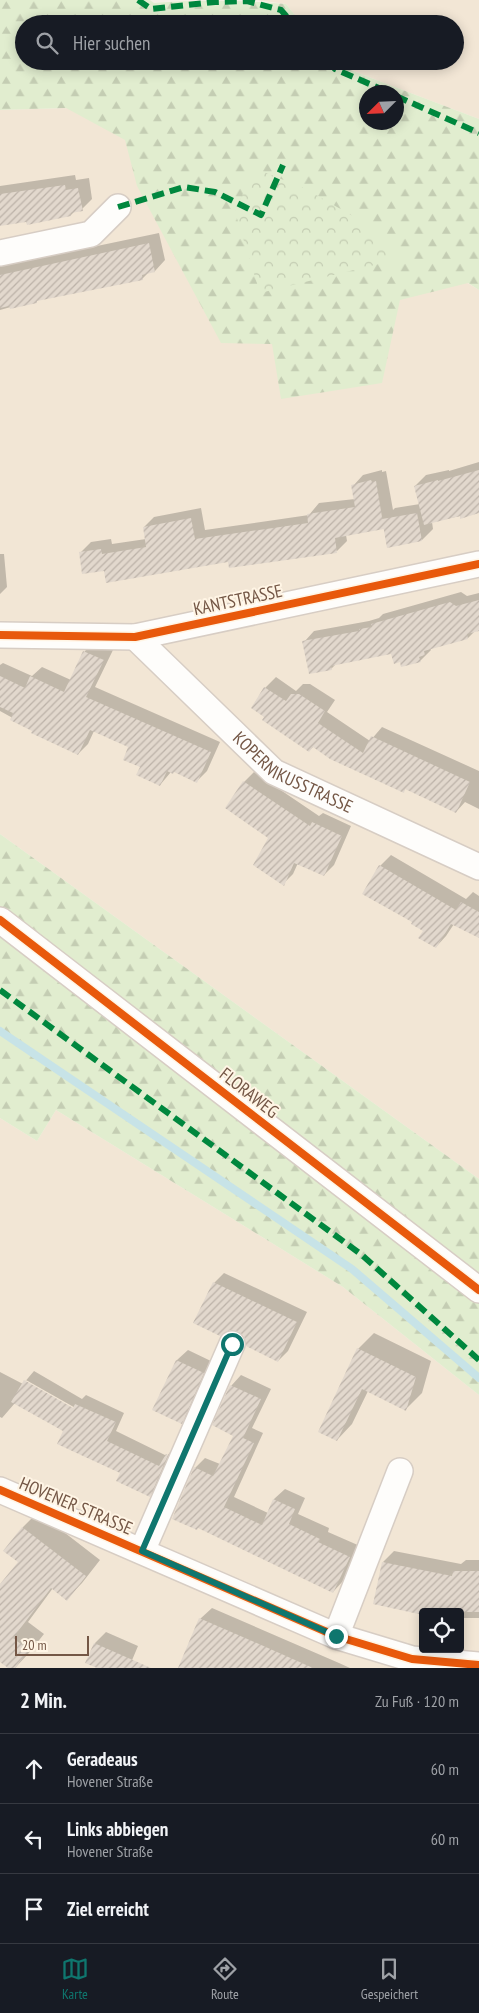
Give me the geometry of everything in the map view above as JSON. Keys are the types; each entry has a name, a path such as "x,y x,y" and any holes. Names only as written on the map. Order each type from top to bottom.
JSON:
{"street":[{"path":"0,253 91,234 118,208"},
{"name":"KANTSTRASSE","path":"0,635 135,637 479,564"},
{"name":"KOPERNIKUSSTRASSE","path":"135,637 274,772 479,867"},
{"name":"FLORAWEG","path":"0,920 479,1290"},
{"name":"HOVENER STRASSE","path":"142,1551 232,1344"},
{"path":"336,1636 400,1471"},
{"name":"HOVENER STRASSE","path":"0,1490 336,1636 412,1659 479,1665"}],"shaded area":[{"path":"256,0 479,0 479,119 404,90 404,85 390,85 350,70 464,70 464,15 295,15 286,4"},
{"path":"173,105 479,290 479,1179 0,834 0,110"},
{"path":"56,1110 343,1287 479,1395 479,1668 0,1668 0,1118 37,1141"}],"green space":[{"path":"0,0 150,0 154,3 220,1 286,4 295,15 15,15 15,70 350,70 390,85 359,85 359,130 404,130 404,90 479,119 479,290 468,283 400,300 382,383 281,399 272,344 221,343 137,186 125,140 66,108 0,110"},
{"path":"254,168 306,189 356,218 403,258 260,293 235,212"},
{"path":"0,834 479,1179 479,1395 343,1287 56,1110 37,1141 0,1118"}],"building":[{"path":"65,185 66,190 78,188 83,211 71,213 71,216 27,225 26,222 0,226 0,194"},
{"path":"149,243 155,272 142,275 143,280 37,301 37,303 10,309 9,306 0,308 0,275"},
{"path":"479,470 479,513 460,519 460,516 424,525 414,486"},
{"path":"371,480 372,482 376,481 384,529 335,538 337,553 229,568 228,562 106,583 104,571 82,574 79,552 101,549 102,554 146,547 143,527 191,518 195,539 308,523 307,514 355,507 351,485"},
{"path":"417,513 422,541 387,548 382,519"},
{"path":"479,600 479,631 467,634 468,639 424,651 425,655 419,657 421,662 401,667 400,662 394,664 391,654 331,666 332,670 309,674 302,641 359,631 359,629 372,627 371,624 450,602 456,606"},
{"path":"83,651 104,660 86,697 211,752 197,783 174,772 173,774 167,771 160,786 136,775 140,767 123,760 128,747 90,730 78,755 31,733 32,731 10,720 13,713 0,707 0,676 25,688 30,676 64,692"},
{"path":"264,687 286,701 291,694 299,694 325,711 318,723 363,753 371,736 470,782 456,813 405,789 404,793 330,759 313,747 309,752 262,720 264,717 251,708"},
{"path":"243,781 310,826 312,822 342,836 324,876 294,863 284,886 253,865 268,838 225,808"},
{"path":"379,865 456,910 461,902 479,912 479,938 451,924 436,948 418,938 423,931 411,924 412,922 362,894"},
{"path":"213,1282 297,1322 278,1362 246,1346 244,1336 238,1331 230,1330 220,1336 193,1323"},
{"path":"357,1348 416,1377 406,1411 362,1389 337,1441 318,1432"},
{"path":"176,1360 204,1373 182,1424 152,1410"},
{"path":"24,1380 73,1408 75,1404 116,1422 107,1441 159,1466 166,1454 168,1455 150,1497 116,1481 120,1473 57,1444 63,1431 11,1402"},
{"path":"230,1385 261,1399 243,1438 254,1443 224,1507 262,1525 273,1499 295,1509 289,1524 320,1539 318,1542 350,1557 333,1593 198,1528 197,1530 172,1519 194,1467 213,1476 233,1436 212,1425"},
{"path":"22,1527 86,1576 67,1601 51,1588 13,1638 29,1650 15,1668 8,1668 0,1662 0,1584 18,1562 3,1551"},
{"path":"382,1562 452,1576 453,1571 479,1571 479,1612 464,1612 464,1608 419,1608 419,1614 373,1604"},
{"path":"199,1618 259,1644 313,1668 178,1668"},
{"path":"94,1643 151,1668 97,1668 85,1663"}],"waterway":[{"path":"0,1031 352,1269 479,1378"}],"marked path":[{"path":"138,0 151,9 215,2 247,1 281,10 285,15"},
{"path":"337,70 372,85"},
{"path":"404,100 479,133"},
{"path":"118,207 184,187 215,192 261,215 283,165"},
{"path":"0,990 362,1255 479,1360"}],"cycle path":[{"path":"0,635 135,637 479,564"},
{"path":"0,920 479,1290"},
{"path":"0,1490 336,1636 412,1659 479,1665"}],"route":[{"path":"232,1344 142,1551 336,1636"}]}
